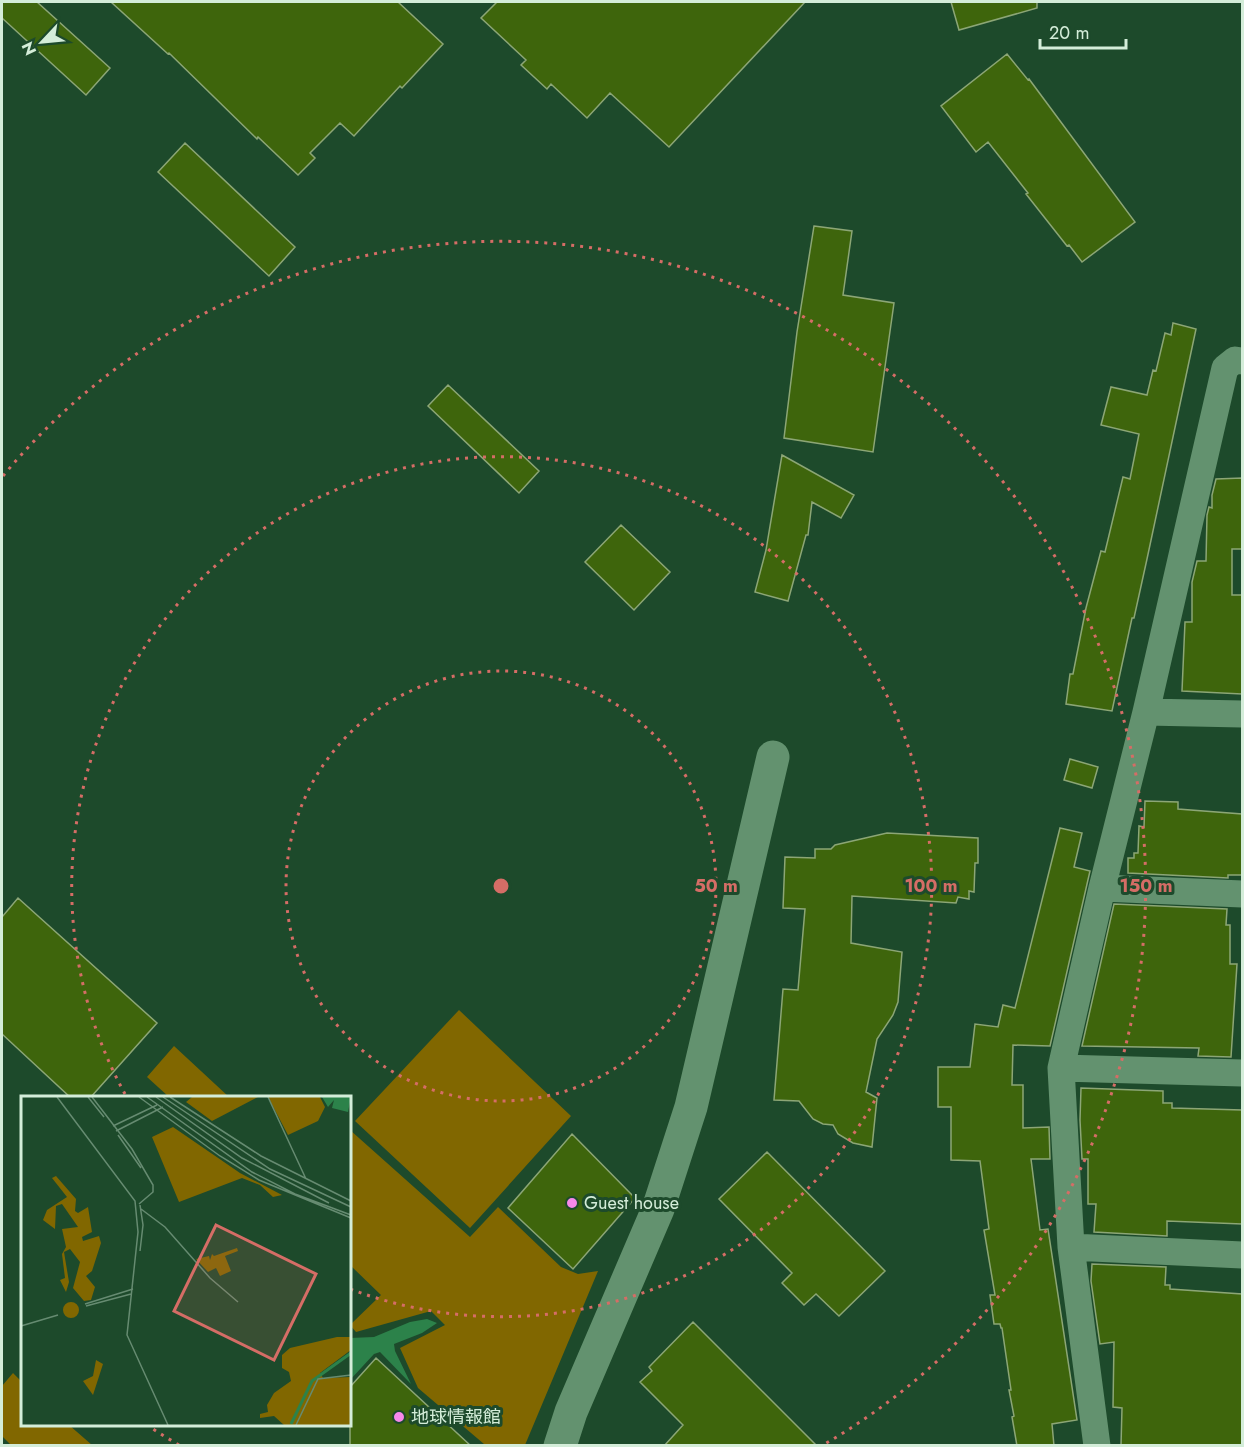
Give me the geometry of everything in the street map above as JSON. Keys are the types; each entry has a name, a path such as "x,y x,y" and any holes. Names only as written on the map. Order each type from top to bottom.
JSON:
{"street":[{"path":"1097,1446 1071,1247 1061,1068 1225,368 1235,360 1242,361"},
{"path":"1146,712 1242,714"},
{"path":"560,1446 571,1412 658,1209 691,1107 772,757"},
{"path":"1102,888 1242,894"},
{"path":"1061,1068 1242,1073"},
{"path":"1071,1247 1242,1255"}],"shaded area":[{"path":"459,1010 571,1116 470,1228 355,1121"},
{"path":"174,1046 228,1096 168,1096 147,1077"},
{"path":"351,1131 470,1237 498,1207 561,1267 578,1274 598,1271 525,1445 483,1445 418,1388 400,1348 445,1325 431,1311 356,1332 351,1324 381,1295 351,1266"},
{"path":"427,1319 437,1323 422,1333 394,1344 395,1351 411,1384 380,1352 374,1354 351,1379 351,1338 374,1337 410,1322"},
{"path":"13,1373 21,1381 21,1426 70,1426 92,1445 11,1445 2,1436 2,1386"}],"building":[{"path":"2,2 37,2 110,68 86,95 2,18"},
{"path":"111,2 398,2 443,44 354,136 340,123 310,153 315,158 298,175 258,137 257,139 169,53"},
{"path":"497,2 805,2 669,147 610,93 587,118 551,84 547,89 521,65 526,60 481,18"},
{"path":"951,2 1037,2 1037,8 959,30"},
{"path":"1007,54 1029,79 1135,222 1082,262 1026,194 1028,193 988,142 976,152 941,106"},
{"path":"185,143 295,247 269,276 158,172"},
{"path":"814,226 852,231 843,295 894,303 873,452 784,438 797,332"},
{"path":"1173,323 1196,329 1112,711 1066,704 1070,674 1073,674 1086,608 1101,551 1105,552 1123,477 1130,479 1139,434 1101,425 1111,387 1147,395 1153,370 1156,371 1165,333 1171,335"},
{"path":"448,385 539,471 519,493 428,406"},
{"path":"782,455 854,495 841,518 812,502 808,535 806,535 788,601 755,592 766,550"},
{"path":"1242,478 1242,549 1232,549 1232,595 1242,595 1242,694 1182,691 1185,622 1192,622 1192,582 1197,561 1206,561 1207,515 1209,507 1212,508 1216,479"},
{"path":"621,525 670,572 634,610 585,562"},
{"path":"1070,759 1098,767 1092,788 1064,780"},
{"path":"1145,801 1178,802 1178,809 1242,814 1242,875 1228,875 1228,878 1128,873 1128,858 1134,858 1134,853 1138,853 1139,826 1144,827"},
{"path":"1060,828 1082,833 1074,867 1090,871 1050,1046 1013,1045 1012,1085 1023,1085 1023,1128 1049,1127 1050,1159 1031,1159 1040,1230 1048,1229 1077,1420 1052,1424 1054,1446 1017,1446 1002,1328 1000,1324 994,1324 990,1295 995,1295 984,1230 989,1229 980,1161 951,1160 951,1107 938,1107 938,1067 970,1067 975,1024 998,1027 1003,1005 1015,1008"},
{"path":"887,833 978,838 978,863 975,863 974,892 969,891 969,899 958,897 956,903 852,896 851,943 902,952 898,1002 893,1015 877,1039 866,1092 877,1098 872,1147 853,1143 838,1134 833,1125 823,1124 813,1119 799,1101 774,1100 783,989 798,990 805,909 783,908 785,857 815,858 815,849 831,849 835,845"},
{"path":"18,898 157,1023 92,1096 69,1096 2,1034 2,917"},
{"path":"1114,904 1227,909 1226,925 1230,925 1230,964 1237,964 1231,1057 1198,1056 1199,1048 1082,1046"},
{"path":"1081,1088 1163,1091 1163,1103 1172,1103 1172,1108 1242,1110 1242,1224 1167,1221 1167,1236 1094,1232 1096,1204 1088,1204 1088,1159 1082,1159"},
{"name":"Guest house","path":"572,1134 635,1198 573,1269 508,1208"},
{"path":"767,1152 885,1271 839,1316 816,1294 804,1305 782,1283 792,1273 719,1199"},
{"path":"1092,1264 1166,1267 1165,1285 1170,1285 1170,1289 1242,1294 1242,1446 1121,1446 1122,1408 1113,1407 1114,1342 1100,1344 1091,1281"},
{"path":"693,1322 817,1446 664,1446 683,1425 640,1382 652,1371 649,1367"},
{"name":"地球情報館","path":"376,1358 471,1446 350,1446 351,1386"}],"place":[{"name":"Guest house","path":"572,1203"},
{"name":"地球情報館","path":"399,1417"}]}
